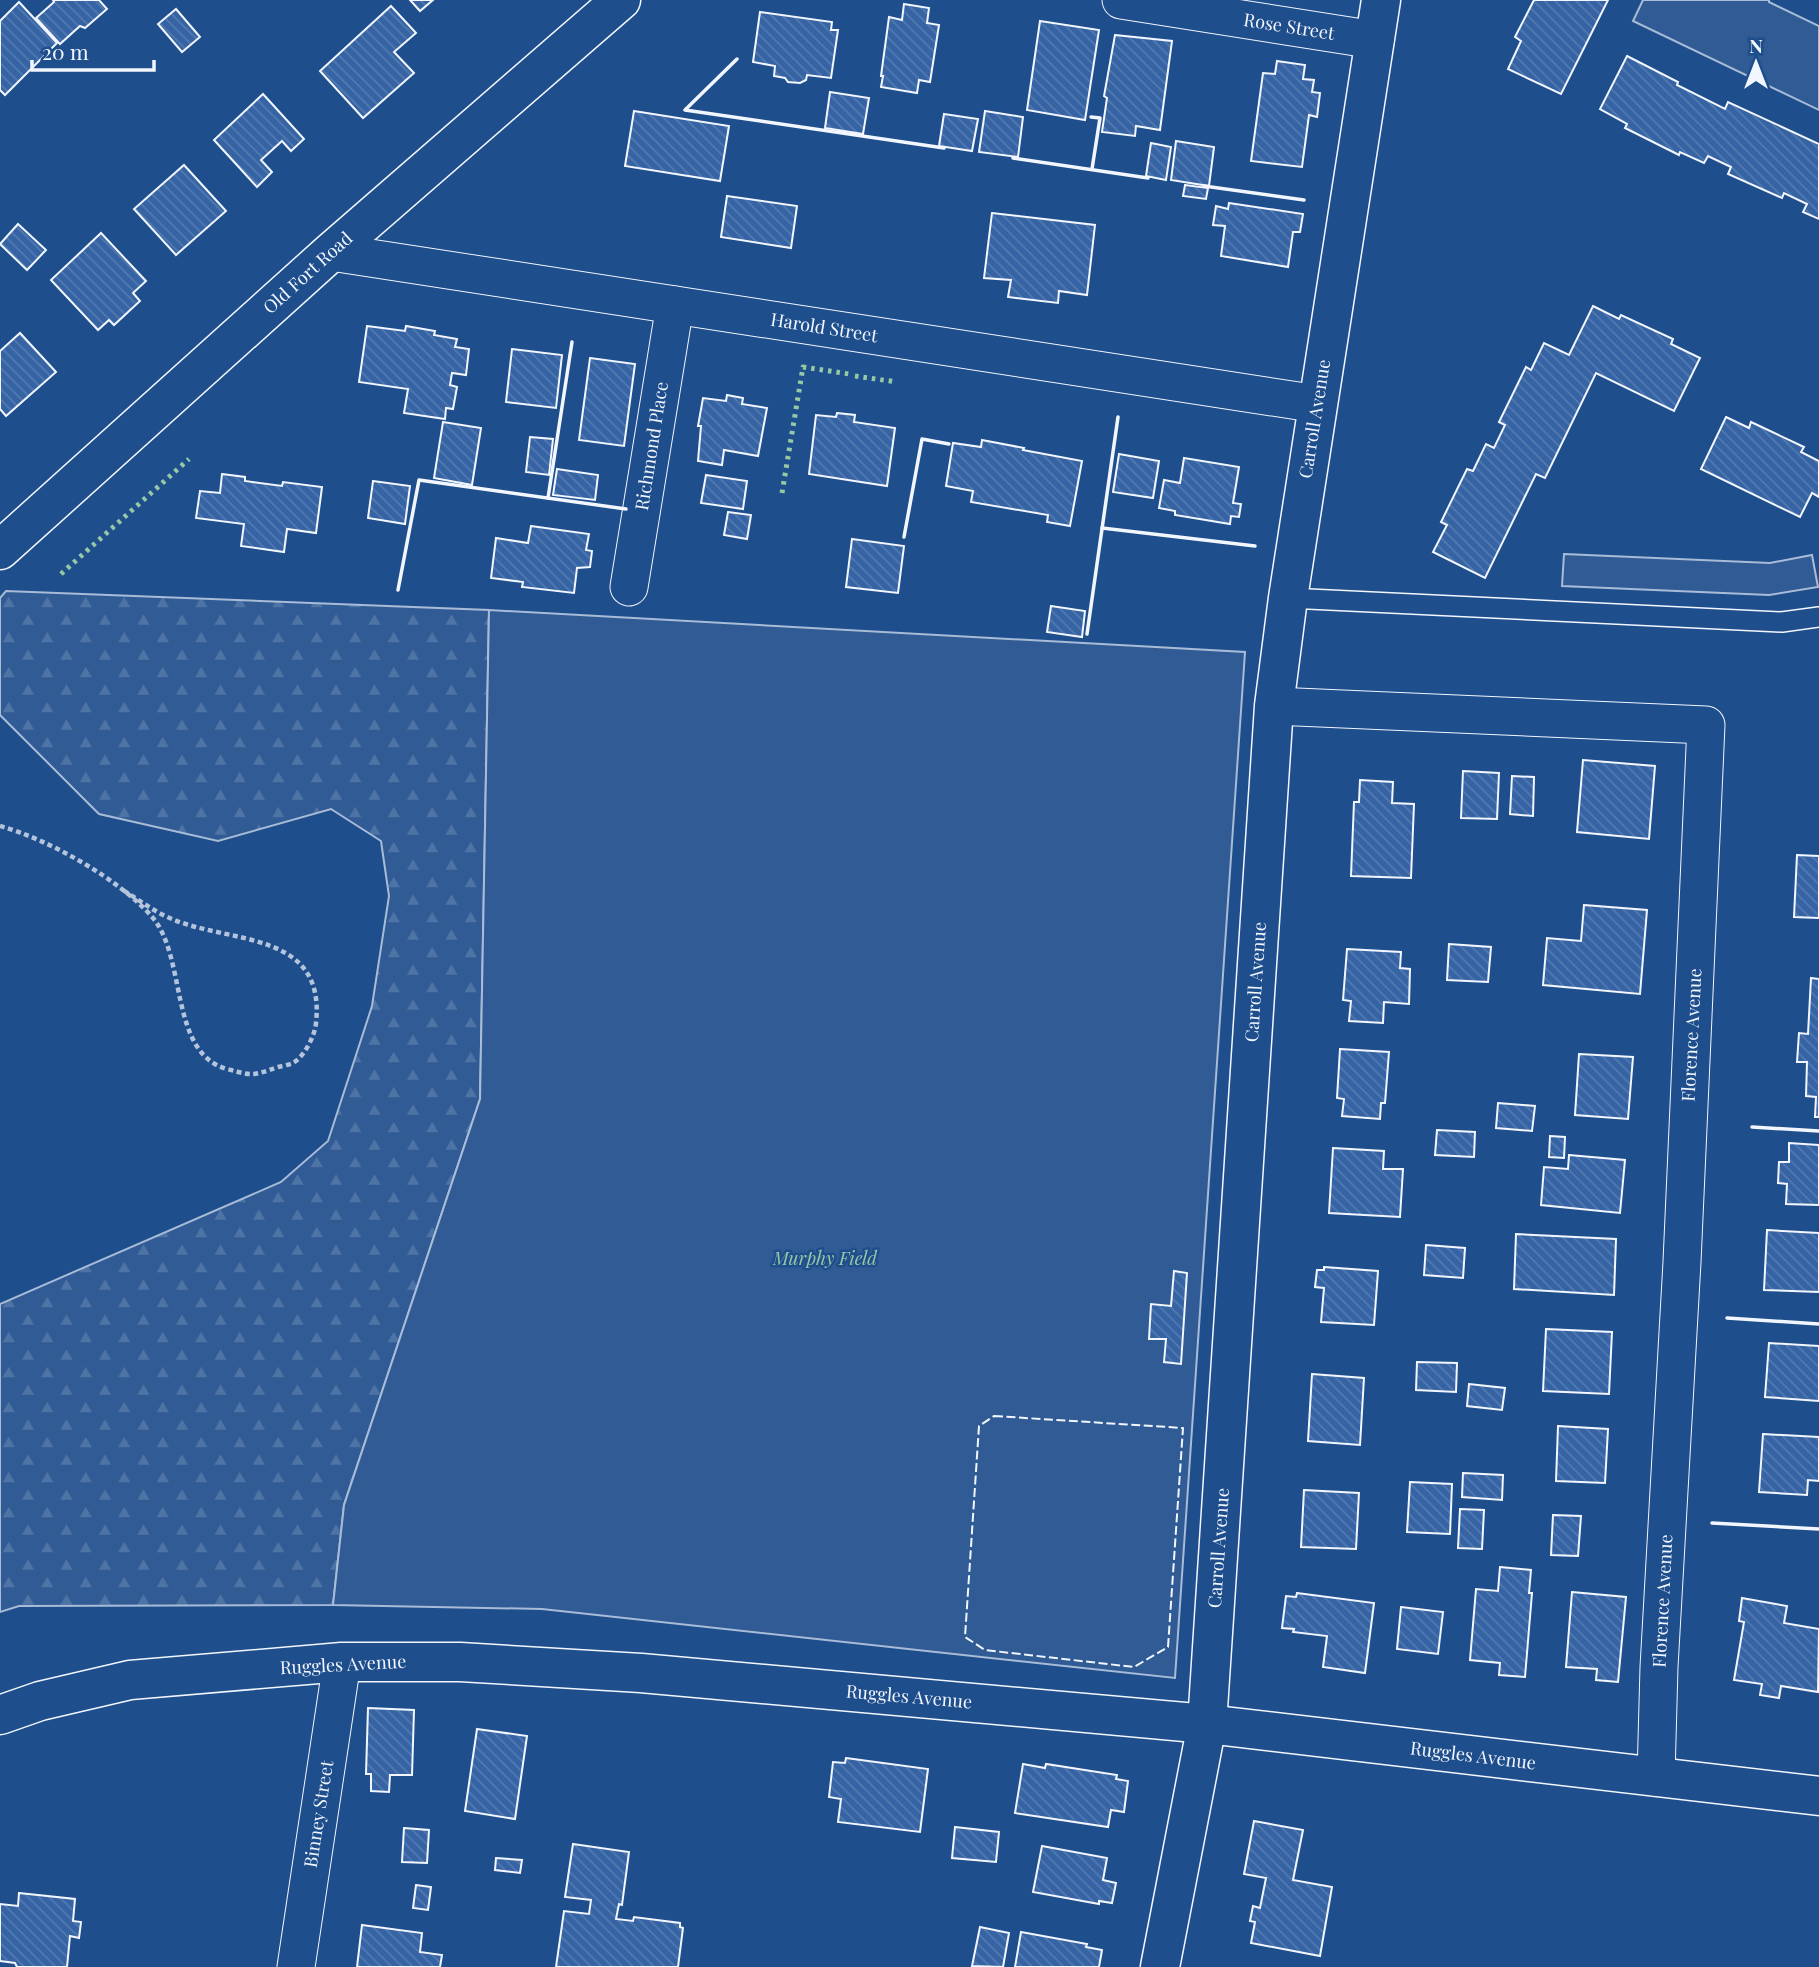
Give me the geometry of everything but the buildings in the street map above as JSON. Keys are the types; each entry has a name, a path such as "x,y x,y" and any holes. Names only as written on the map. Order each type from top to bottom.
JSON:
{"street":[{"name":"Old Fort Road","path":"0,550 331,252 621,0"},
{"name":"Rose Street","path":"1121,0 1375,40"},
{"name":"Carroll Avenue","path":"1160,1967 1207,1724 1274,706 1288,598 1381,0"},
{"name":"Harold Street","path":"331,252 1318,404"},
{"name":"Richmond Place","path":"629,587 675,305"},
{"name":"Florence Avenue","path":"1274,706 1706,725 1682,1262 1659,1667 1656,1777"},
{"name":"Ruggles Avenue","path":"0,1714 40,1701 130,1680 342,1662 460,1662 641,1673 1207,1724 1819,1796"},
{"name":"Binney Street","path":"296,1967 342,1662"}],"lane":[{"path":"1288,598 1782,622 1819,617"}],"path":[{"path":"0,826 69,855 172,919 284,951 309,972 318,1002 315,1034 295,1062 252,1076 215,1065 190,1038 172,954 154,919 121,889"}],"green space":[{"path":"6,591 489,610 480,1099 344,1505 333,1605 19,1606 0,1612 0,1304 281,1182 328,1141 372,1006 389,896 381,841 331,809 218,841 99,814 0,715 0,598"}],"shaded area":[{"path":"1643,0 1769,0 1819,26 1819,110 1633,21"},
{"path":"1564,554 1770,563 1812,555 1818,587 1769,595 1562,586"},
{"name":"Murphy Field","path":"489,610 1245,652 1175,1678 542,1609 333,1605 344,1505 480,1099"}],"hedge":[{"path":"782,493 803,367 849,374"},
{"path":"855,376 897,382"},
{"path":"61,574 189,459"}],"fence":[{"path":"994,1416 1183,1428 1168,1647 1134,1667 985,1650 965,1637 979,1426 994,1416"}],"wall":[{"path":"737,59 685,110 944,148"},
{"path":"1091,117 1100,118 1092,169"},
{"path":"1013,158 1148,178"},
{"path":"1204,186 1304,200"},
{"path":"548,498 572,342"},
{"path":"1087,634 1118,417"},
{"path":"904,537 922,439 949,444"},
{"path":"398,590 419,480 626,509"},
{"path":"1102,528 1255,546"},
{"path":"1752,1127 1819,1131"},
{"path":"1727,1318 1819,1324"},
{"path":"1712,1523 1819,1529"}]}
